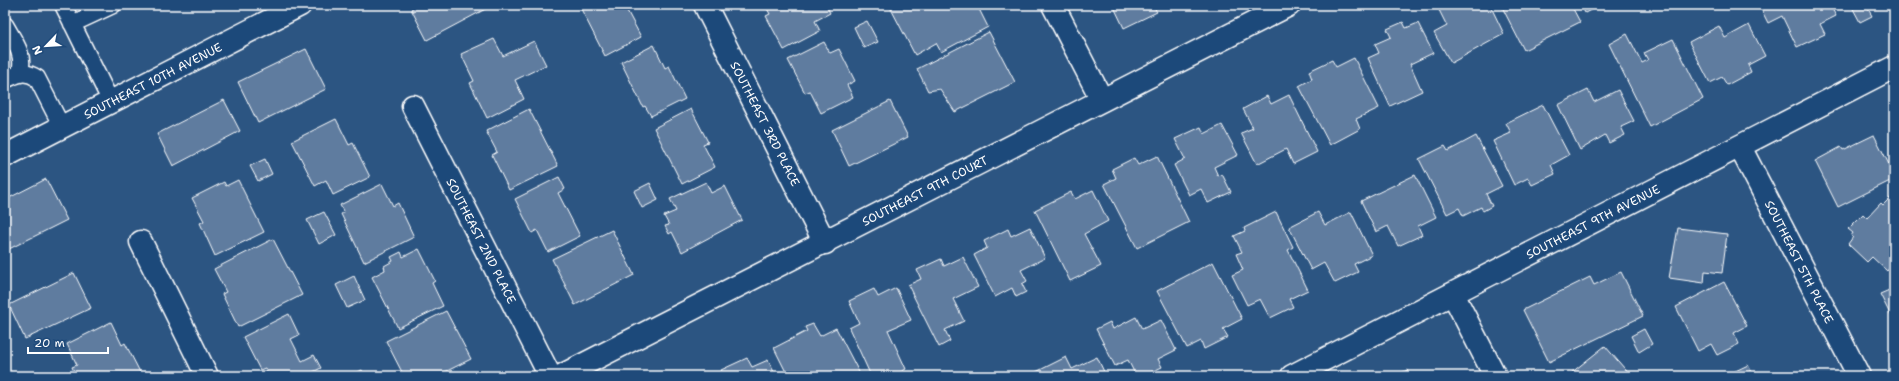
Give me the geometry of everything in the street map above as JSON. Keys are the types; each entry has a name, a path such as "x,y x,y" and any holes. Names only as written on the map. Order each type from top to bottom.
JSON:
{"street":[{"name":"SOUTHEAST 10TH AVENUE","path":"5,156 300,5"},
{"name":"SOUTHEAST 3RD PLACE","path":"706,5 825,243"},
{"path":"1053,5 1102,100"},
{"name":"SOUTHEAST 9TH COURT","path":"561,376 825,243 1289,5"},
{"name":"SOUTHEAST 9TH AVENUE","path":"1292,376 1894,67"},
{"name":"SOUTHEAST 2ND PLACE","path":"413,106 550,376"},
{"name":"SOUTHEAST 5TH PLACE","path":"1740,147 1858,376"},
{"path":"141,242 207,376"},
{"path":"1453,294 1495,376"}],"lane":[{"path":"63,5 112,102"},
{"path":"72,24 113,5"},
{"path":"5,25 20,52 23,62 20,72"},
{"path":"5,80 20,72 30,73 37,78 62,127"}],"building":[{"path":"418,5 493,5 427,40 411,9"},
{"path":"579,5 624,5 641,37 605,56"},
{"path":"765,5 826,5 830,13 815,21 820,31 784,50 766,16 770,14"},
{"path":"894,5 977,5 988,27 941,52 936,43 915,55 890,7"},
{"path":"1113,5 1164,5 1155,9 1157,12 1124,28"},
{"path":"1443,5 1490,5 1504,34 1451,63 1434,33 1447,26 1438,8"},
{"path":"1506,5 1571,5 1580,22 1524,50 1502,7"},
{"path":"1581,5 1600,5 1585,13"},
{"path":"1759,5 1830,5 1836,16 1820,24 1825,34 1797,47 1782,16 1768,23"},
{"path":"1851,5 1866,5 1872,16 1860,22"},
{"path":"867,21 878,42 864,48 854,27"},
{"path":"1403,22 1406,28 1418,23 1433,53 1410,64 1422,91 1390,106 1368,58 1379,53 1375,44 1391,37 1387,29"},
{"path":"1749,25 1765,56 1748,65 1751,72 1727,85 1722,77 1710,83 1689,42 1719,26 1725,38"},
{"path":"989,32 1015,82 955,112 940,89 928,91 917,69"},
{"path":"1627,34 1642,63 1648,60 1644,53 1673,39 1703,99 1650,127 1609,44"},
{"path":"494,39 503,56 534,41 546,65 515,80 524,99 487,118 470,83 474,81 461,54"},
{"path":"824,42 830,53 839,49 855,81 847,85 853,97 821,113 810,91 805,93 788,60"},
{"path":"654,45 665,68 669,66 685,99 651,116 645,106 643,107 621,62"},
{"path":"306,49 326,89 258,123 238,82"},
{"path":"1354,58 1379,108 1356,119 1360,129 1330,145 1299,86 1312,79 1309,71 1332,60 1336,67"},
{"path":"1588,90 1594,102 1618,90 1634,121 1621,127 1625,135 1609,143 1605,135 1580,150 1558,105"},
{"path":"1289,95 1317,152 1293,164 1286,149 1257,164 1241,133 1253,128 1243,109 1267,96 1271,104"},
{"path":"224,100 240,131 173,166 157,134"},
{"path":"890,101 908,137 849,166 832,130"},
{"path":"1543,105 1569,155 1551,165 1555,174 1532,185 1528,178 1514,185 1493,141 1511,133 1506,123"},
{"path":"529,109 558,166 509,190 492,155 497,152 486,131"},
{"path":"691,109 708,142 703,144 715,167 682,184 654,128"},
{"path":"336,119 349,145 353,143 370,177 333,195 326,180 315,186 292,141"},
{"path":"1222,125 1238,155 1214,167 1218,176 1222,174 1231,192 1208,203 1201,189 1189,195 1174,165 1185,159 1175,139 1201,127 1204,134"},
{"path":"1874,135 1894,174 1894,179 1838,207 1815,161 1841,147 1843,150"},
{"path":"1476,136 1502,186 1486,194 1492,206 1483,211 1481,207 1463,216 1459,208 1447,214 1419,159 1445,146 1448,151"},
{"path":"1157,156 1189,222 1137,248 1104,184 1116,178 1112,169 1134,158 1138,165"},
{"path":"265,159 272,174 258,181 250,166"},
{"path":"1415,175 1436,217 1418,226 1422,235 1398,246 1388,226 1376,232 1361,201"},
{"path":"559,177 565,189 558,193 580,236 548,252 537,230 532,233 515,199"},
{"path":"46,179 67,220 5,251 5,200"},
{"path":"238,180 264,232 215,256 200,223 204,221 192,198 224,182 226,186"},
{"path":"706,182 711,193 725,186 742,220 682,252 672,232 669,234 665,226 669,225 664,216 676,211 670,199"},
{"path":"650,183 658,200 642,208 634,191"},
{"path":"382,184 393,206 398,203 414,237 364,262 341,214 344,213 340,205"},
{"path":"1093,190 1108,221 1084,234 1101,266 1070,281 1035,210 1071,192 1075,199"},
{"path":"1893,195 1894,263 1887,271 1872,257 1867,262 1848,244 1853,237 1851,236 1853,233 1848,229 1863,214 1867,218 1881,203 1883,205"},
{"path":"324,212 336,235 319,244 307,220"},
{"path":"1276,212 1293,247 1288,250 1308,290 1289,299 1293,307 1270,318 1260,299 1247,305 1232,275 1243,270 1236,254 1242,252 1234,236 1245,231 1244,228"},
{"path":"1318,212 1325,225 1351,212 1372,255 1354,264 1358,272 1335,283 1324,263 1311,270 1289,227"},
{"path":"1030,227 1045,258 1021,270 1027,281 1022,284 1026,292 1016,297 1012,288 995,297 974,255 987,248 984,241 1008,229 1011,236"},
{"path":"1678,228 1727,234 1722,273 1705,271 1704,283 1669,278"},
{"path":"612,230 634,275 575,305 552,259"},
{"path":"273,239 302,295 238,327 222,294 226,292 214,269"},
{"path":"419,249 435,281 432,283 443,306 398,328 372,277 385,270 384,266 393,261 391,257 401,252 403,257"},
{"path":"963,257 978,287 953,299 964,321 945,330 950,341 939,347 908,285 921,279 917,270 941,259 944,266"},
{"path":"1213,262 1242,319 1223,329 1228,337 1204,349 1201,341 1187,348 1157,291"},
{"path":"1621,272 1643,316 1549,362 1523,310 1590,277 1594,285"},
{"path":"74,273 91,308 25,339 9,305"},
{"path":"354,276 365,300 347,308 336,285"},
{"path":"1724,282 1747,326 1734,333 1739,344 1717,355 1711,344 1698,351 1676,307"},
{"path":"896,288 911,320 888,330 906,369 895,375 896,376 871,376 849,328 859,323 849,301 874,289 878,297"},
{"path":"1894,288 1894,315 1891,316 1880,294"},
{"path":"446,311 471,359 437,376 404,376 386,341"},
{"path":"289,314 299,335 291,339 302,361 314,355 321,368 305,376 269,376 265,368 260,370 243,337"},
{"path":"1136,317 1142,329 1161,320 1176,350 1158,359 1162,367 1143,376 1136,376 1128,360 1115,366 1096,329 1110,322 1113,329"},
{"path":"111,322 122,345 125,343 142,376 83,376 81,373 76,376 72,367 77,365 67,344"},
{"path":"813,324 820,336 836,328 861,376 788,376 774,348 807,331 805,327"},
{"path":"1644,329 1652,344 1639,352 1631,336"},
{"path":"1605,346 1631,376 1572,376 1571,373"},
{"path":"1066,357 1072,369 1097,357 1106,376 1038,376 1036,372"},
{"path":"747,358 752,367 768,360 776,376 724,376 721,370"},
{"path":"1748,365 1754,376 1725,376"},
{"path":"362,370 365,376 350,376"},
{"path":"1407,370 1410,376 1396,376"}]}
